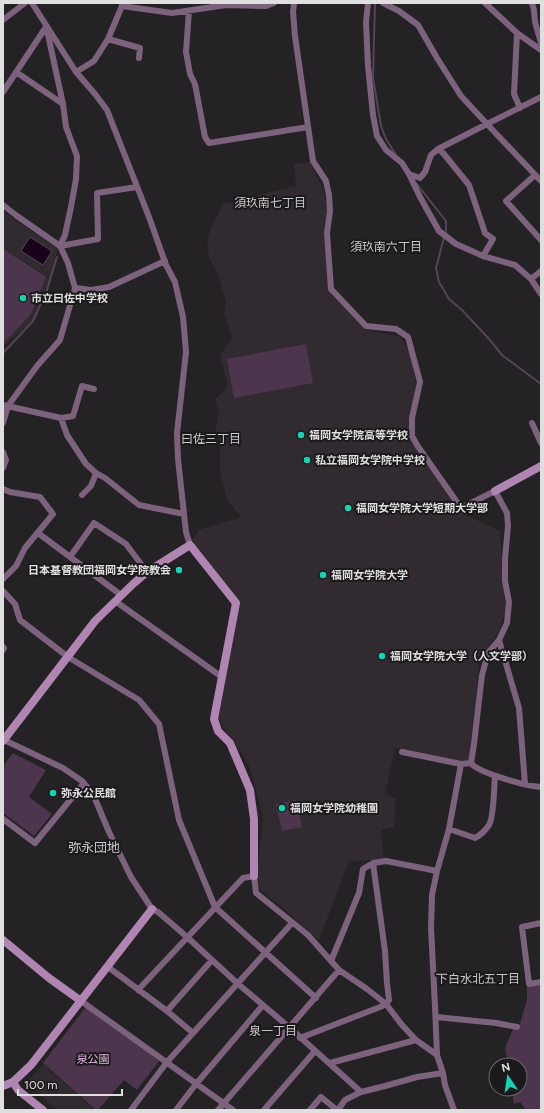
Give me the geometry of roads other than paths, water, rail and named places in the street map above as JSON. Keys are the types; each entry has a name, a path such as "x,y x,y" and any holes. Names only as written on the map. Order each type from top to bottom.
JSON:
{"street":[{"path":"3,20 25,3"},
{"path":"32,3 76,72 107,110 165,261 175,282 183,317 186,352 177,433 178,459 186,532 190,545 236,603 214,719 218,731 230,743 250,790 254,819 254,876 256,893 308,935 339,970 386,1004 416,1040 436,1054"},
{"path":"76,72 94,61 108,39 122,5 172,13 226,4 266,6 274,3"},
{"path":"294,3 295,36 313,161 326,181 329,195 330,211 327,233 331,289 366,326 396,329 408,337 420,382 412,418 412,436 461,508 541,466"},
{"path":"368,3 366,22 368,66 376,136 386,150 402,163 439,231 456,244 483,256 515,265 531,279 541,294"},
{"path":"383,3 399,11 418,25 461,96 541,181"},
{"path":"485,3 516,33 541,50"},
{"path":"532,3 541,43"},
{"path":"189,11 186,52 190,74 195,84 205,137 209,143 308,127"},
{"path":"3,92 46,27"},
{"path":"46,27 63,104 66,127 77,156 72,207 65,235 60,246"},
{"path":"516,33 514,94 520,108"},
{"path":"108,39 140,48 139,58"},
{"path":"16,72 63,104"},
{"path":"409,174 420,178 425,172 431,155 438,149 541,97"},
{"path":"438,149 469,185 485,233 493,239 483,256"},
{"path":"535,175 506,201 541,240"},
{"path":"60,246 98,239 97,193 137,187"},
{"path":"3,205 16,216 60,246 68,263 75,288 60,340 6,405 3,423"},
{"path":"75,288 91,290 109,287 165,261"},
{"path":"531,279 541,271"},
{"path":"3,401 6,405 61,418 73,416 82,386 94,389"},
{"path":"61,418 67,435 86,464 96,473 105,478 139,505 184,514"},
{"path":"532,423 541,443"},
{"path":"3,452 6,460 3,468"},
{"path":"82,494 91,486 96,473"},
{"path":"3,488 10,492 40,497 53,514 25,548 16,566 3,579"},
{"path":"471,763 482,675 488,653 499,640 507,623 508,616 509,602 505,581 508,526 507,513 495,491"},
{"path":"70,557 94,523 126,544 147,572"},
{"path":"38,533 70,557 118,598 222,677"},
{"path":"190,545 147,572 95,621 4,741 63,768 84,783 93,794 109,832 131,877 152,909 158,912 187,937 361,1092"},
{"path":"3,591 15,604 20,620 68,657 139,700 159,724 179,820 215,907 316,998"},
{"path":"499,640 519,708 525,784"},
{"path":"402,752 461,764 471,763"},
{"path":"471,763 474,767 495,776 541,787"},
{"path":"454,1110 436,1054 436,1016 431,928 432,895 449,829 461,764"},
{"path":"449,829 475,838 490,824 495,776"},
{"path":"3,819 35,843 84,783"},
{"path":"330,961 359,893 363,869 373,864 386,861 437,871"},
{"path":"300,1038 386,1004 389,1000 385,951 373,864"},
{"path":"138,990 243,878 254,876"},
{"path":"3,1086 13,1082 31,1065 152,909"},
{"path":"541,922 522,927 529,984 541,982"},
{"path":"131,1110 167,1062 292,923"},
{"path":"3,940 49,978 233,1110"},
{"path":"167,1011 212,960"},
{"path":"108,967 167,1011 193,1033"},
{"path":"218,1110 339,970"},
{"path":"176,1110 196,1084 263,1006"},
{"path":"436,1016 517,1027"},
{"path":"330,1063 416,1040"},
{"path":"264,1110 315,1051"},
{"path":"310,1110 321,1097 337,1110 345,1100 361,1092 417,1077 443,1073"},
{"path":"13,1082 18,1090 43,1110"}],"waterway":[{"path":"375,3 373,78 381,126 386,139 396,155"},
{"path":"416,183 446,221 446,230 436,268 439,282 449,299 462,310 502,355 541,384"},
{"path":"3,353 33,321 46,293 57,257"}],"place":[{"name":"市立曰佐中学校","path":"23,298"},
{"name":"福岡女学院高等学校","path":"301,435"},
{"name":"私立福岡女学院中学校","path":"307,460"},
{"name":"福岡女学院大学短期大学部","path":"348,508"},
{"name":"日本基督教団福岡女学院教会","path":"179,570"},
{"name":"福岡女学院大学","path":"323,575"},
{"name":"福岡女学院大学（人文学部）","path":"382,656"},
{"name":"弥永公民館","path":"53,793"},
{"name":"福岡女学院幼稚園","path":"282,808"}],"district":[{"name":"須玖南七丁目","path":"270,203"},
{"name":"須玖南六丁目","path":"386,247"},
{"name":"曰佐三丁目","path":"211,439"},
{"name":"弥永団地","path":"94,847"},
{"name":"下白水北五丁目","path":"478,979"},
{"name":"泉一丁目","path":"273,1031"}],"park label":[{"name":"泉公園","path":"93,1059"}]}
